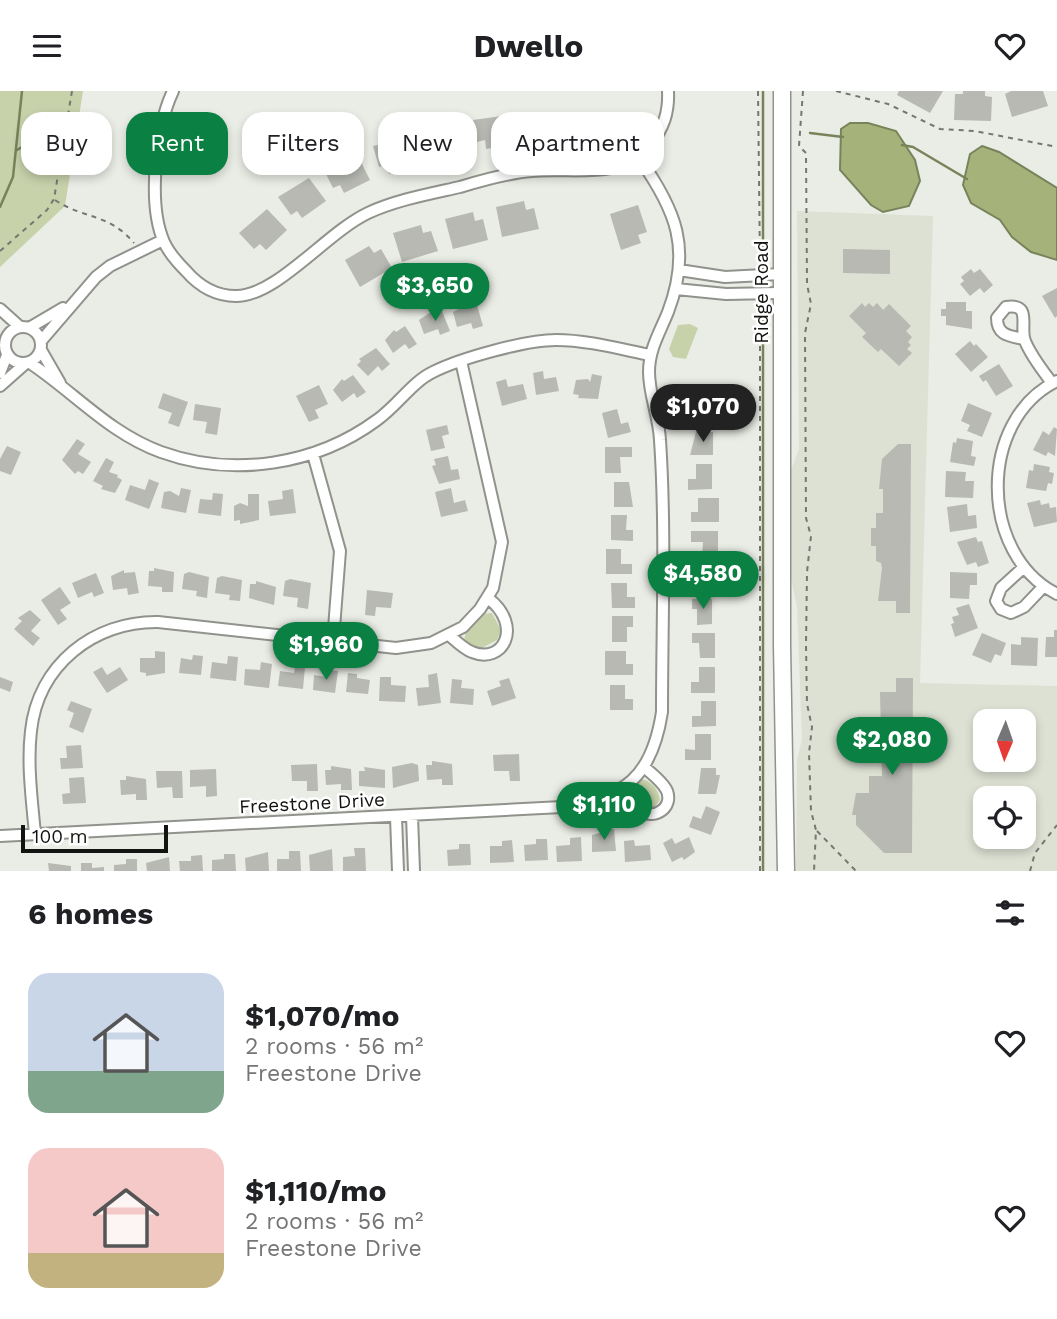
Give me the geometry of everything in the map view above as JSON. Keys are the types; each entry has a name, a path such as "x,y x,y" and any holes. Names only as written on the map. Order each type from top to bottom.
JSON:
{"street":[{"path":"173,91 160,142 154,190 163,240 175,259 197,284 233,296 250,295 281,279 323,241 387,206 507,175"},
{"path":"664,124 668,91"},
{"name":"Ridge Road","path":"782,91 782,645 786,871"},
{"name":"Freestone Drive","path":"0,836 562,807 591,803 622,790 644,767 655,744 662,712 660,439 649,385 650,355 676,289 679,270 677,238 670,208 652,175"},
{"path":"0,386 28,363 76,298 110,267 163,240"},
{"path":"679,270 717,277 760,278 782,274"},
{"path":"676,289 726,294 783,293"},
{"path":"6,339 11,331 24,327 76,298"},
{"path":"0,309 24,327 41,345 64,389"},
{"path":"0,325 6,339 7,355 0,373"},
{"path":"1024,339 1054,382 1014,421 1000,452 998,488 1004,527 1023,568 1043,587 1057,594"},
{"path":"7,355 15,361 28,363 124,435 172,455 201,462 243,465 313,454 363,429 431,373 461,361 556,340 650,355"},
{"path":"35,834 30,746 33,715 47,680 63,660 82,643 112,628 142,622 404,648 449,635 463,627 488,598 499,572 502,534 461,361"},
{"path":"313,454 341,551 333,641"},
{"path":"1023,568 1001,588 996,601 1001,609 1012,613 1024,607 1043,587"},
{"path":"449,635 477,653 489,653 499,647 506,639 509,626 506,615 488,598"},
{"path":"622,790 642,811 656,813 665,808 668,797 666,787 644,767"},
{"path":"412,816 414,871"},
{"path":"396,817 398,871"}],"lane":[{"path":"655,411 730,401"}],"path":[{"path":"0,251 47,210 54,199 72,91"},
{"path":"758,91 760,278"},
{"path":"803,91 799,146 806,153 807,284 811,305 805,334 806,518 811,536 807,572 807,704 812,727 808,753 811,811 816,830 814,871"},
{"path":"836,91 888,104 940,129 975,131 1057,147"},
{"path":"54,199 109,220 122,228 141,253"},
{"path":"759,293 760,871"},
{"path":"1030,871 1035,853 1057,825"},
{"path":"816,830 856,871"}],"shaded area":[{"path":"0,91 83,91 80,112 21,112 21,175 70,175 65,206 0,267"},
{"path":"850,123 868,123 896,131 915,160 920,181 909,206 883,212 871,205 840,170 841,129"},
{"path":"982,146 999,152 1057,188 1057,260 1031,252 1012,237 1000,220 971,203 963,185 970,154"},
{"path":"797,211 933,216 920,683 1057,686 1057,871 796,871 797,760 802,739 797,607 791,579 791,470 799,449"},
{"path":"690,324 698,328 686,359 673,357 669,349 678,325"},
{"path":"492,613 501,630 497,640 480,649 464,643 466,628 482,614"},
{"path":"638,779 650,782 658,792 660,800 653,809 647,810 630,796 631,783"}],"building":[{"path":"899,91 943,91 930,113 897,95"},
{"path":"963,91 985,91 985,96 992,97 991,121 954,120 955,94 963,94"},
{"path":"1011,91 1043,91 1048,106 1012,117 1005,94"},
{"path":"491,118 491,148 486,149 485,140 477,142 477,119"},
{"path":"378,145 378,164 373,146"},
{"path":"364,168 370,180 344,193 340,185 333,188 326,175 364,175"},
{"path":"309,178 326,201 302,218 297,211 291,215 278,197"},
{"path":"524,201 526,210 534,208 539,229 502,237 496,207"},
{"path":"638,205 647,232 638,235 641,243 621,250 610,214"},
{"path":"267,209 287,230 266,250 260,244 254,249 239,233"},
{"path":"473,212 475,221 483,219 488,240 453,249 445,219"},
{"path":"421,225 423,233 431,231 438,251 402,262 393,233"},
{"path":"369,246 374,253 381,249 392,268 360,287 345,260"},
{"path":"843,249 890,250 890,274 843,273"},
{"path":"971,269 974,273 980,269 993,285 984,293 980,288 970,296 960,284 964,281 961,277"},
{"path":"1057,288 1057,316 1055,318 1042,296"},
{"path":"946,302 966,302 966,311 972,311 972,329 946,325 946,316 941,316 941,309 946,309"},
{"path":"862,303 865,307 869,303 873,307 877,303 883,310 889,304 911,326 906,331 912,337 908,342 911,345 907,349 912,353 899,366 881,349 878,352 862,337 866,333 849,316"},
{"path":"477,305 483,326 473,329 471,323 457,327 453,312 465,306"},
{"path":"442,311 450,331 440,335 438,329 424,334 419,320 431,312 432,315"},
{"path":"405,326 417,344 409,349 405,344 393,353 385,340 394,330 396,332"},
{"path":"970,341 988,357 971,372 955,354"},
{"path":"376,348 390,364 382,371 378,366 368,376 357,365 361,361 359,359"},
{"path":"999,364 1013,386 996,396 986,380 983,382 979,376"},
{"path":"543,371 544,379 556,377 559,391 536,395 533,373"},
{"path":"592,374 602,376 598,399 578,398 579,395 573,394 576,380 588,379 590,382"},
{"path":"353,375 366,392 357,398 354,393 342,402 333,390 342,379 344,381"},
{"path":"506,379 508,387 523,384 527,399 502,406 496,382"},
{"path":"319,385 328,404 315,410 319,418 309,422 296,396"},
{"path":"163,393 188,402 179,427 168,423 172,413 158,408"},
{"path":"968,403 992,413 982,437 967,431 970,425 961,421"},
{"path":"195,404 221,408 217,435 205,433 207,422 193,420"},
{"path":"617,409 621,424 628,422 631,432 608,438 602,413"},
{"path":"447,425 449,434 442,436 445,448 431,451 426,430"},
{"path":"1054,427 1057,429 1055,456 1048,452 1046,456 1033,450 1043,431 1049,435"},
{"path":"696,432 713,432 713,455 690,455"},
{"path":"957,438 973,441 971,456 976,457 974,466 950,462 953,442 956,443"},
{"path":"77,439 85,444 78,454 91,462 83,474 78,471 75,474 62,460"},
{"path":"898,444 911,444 910,613 896,613 896,601 878,601 882,568 881,563 876,561 876,546 871,546 871,528 876,528 876,513 883,513 883,489 879,489 882,459"},
{"path":"7,446 21,452 11,475 0,471 0,459"},
{"path":"605,447 632,447 632,457 620,457 621,473 605,473"},
{"path":"448,456 451,470 458,469 460,479 439,484 432,466 436,465 434,459"},
{"path":"106,458 114,462 109,472 118,475 122,480 115,493 101,489 103,486 93,481"},
{"path":"696,464 712,464 712,489 688,490 688,479 696,479"},
{"path":"1034,464 1050,467 1049,472 1054,473 1052,484 1048,483 1046,491 1026,488 1029,470 1033,471"},
{"path":"946,471 966,472 965,481 974,481 973,498 945,497"},
{"path":"149,479 159,483 149,509 125,500 130,485 145,490"},
{"path":"614,482 629,482 633,507 614,507"},
{"path":"181,488 191,490 186,513 161,508 164,492 170,491 179,496"},
{"path":"451,488 454,503 465,500 468,511 441,517 435,492"},
{"path":"293,489 296,513 270,516 268,501 283,499 282,491"},
{"path":"213,493 223,494 221,516 198,513 200,499 212,500"},
{"path":"248,494 259,494 259,520 240,524 240,520 234,521 234,506 240,503 248,506"},
{"path":"698,498 719,498 719,522 691,522 691,512 698,512"},
{"path":"1040,500 1041,505 1049,503 1050,508 1056,507 1057,522 1034,527 1027,503"},
{"path":"967,504 968,516 976,515 977,528 950,532 947,507"},
{"path":"611,515 627,515 626,530 633,530 633,541 611,540"},
{"path":"691,531 718,531 718,557 702,557 703,542 691,542"},
{"path":"976,537 978,542 982,541 989,563 978,567 976,562 967,565 957,542"},
{"path":"606,549 621,549 621,564 632,564 632,574 606,574"},
{"path":"697,565 713,565 713,591 689,591 689,581 697,581"},
{"path":"154,568 174,572 173,592 162,592 162,587 148,586 149,571 154,571"},
{"path":"124,570 124,573 135,572 139,593 128,595 127,588 113,590 111,576"},
{"path":"189,572 209,577 207,598 196,596 197,591 182,589 184,574"},
{"path":"950,572 977,573 977,585 970,585 969,599 950,598"},
{"path":"96,573 104,593 94,597 92,592 78,598 72,583"},
{"path":"222,576 242,580 240,601 229,600 230,595 215,593 217,578"},
{"path":"290,579 311,583 308,609 297,607 298,598 283,596 285,581"},
{"path":"256,581 276,587 274,605 249,598 250,584 256,584"},
{"path":"611,583 627,583 627,597 635,597 635,608 612,608"},
{"path":"60,587 71,603 60,610 67,619 58,625 41,600"},
{"path":"367,590 393,593 391,608 376,607 375,616 365,615"},
{"path":"692,599 712,599 712,624 697,625 697,609 692,609"},
{"path":"969,604 978,628 955,637 952,617 959,615 956,608"},
{"path":"30,610 41,620 31,631 40,638 33,646 14,629 22,621 18,618"},
{"path":"612,616 633,616 633,627 627,627 627,642 612,642"},
{"path":"1054,630 1057,630 1057,657 1045,657 1046,637 1054,637"},
{"path":"692,633 715,633 715,658 700,658 699,643 692,643"},
{"path":"982,633 1006,643 1001,656 995,654 991,663 972,655"},
{"path":"1021,637 1038,638 1037,666 1011,665 1011,644 1021,645"},
{"path":"155,651 165,652 165,673 146,676 146,673 140,672 140,658 155,658"},
{"path":"605,651 626,651 626,664 633,664 633,675 605,675"},
{"path":"193,655 203,656 201,675 179,673 181,658 192,660"},
{"path":"228,656 238,657 236,681 210,678 212,662 227,664"},
{"path":"261,662 272,664 269,688 244,685 245,669 260,670"},
{"path":"295,666 305,667 303,689 278,686 280,671 294,673"},
{"path":"102,667 107,675 120,667 128,680 107,693 93,672"},
{"path":"699,667 715,667 715,693 691,693 691,682 699,682"},
{"path":"327,670 338,671 335,693 313,690 314,675 326,677"},
{"path":"348,673 370,680 368,694 346,692"},
{"path":"437,673 441,703 418,706 416,688 429,687 428,675"},
{"path":"0,677 13,682 10,692 0,688"},
{"path":"380,677 391,677 391,685 406,686 405,702 379,701"},
{"path":"509,678 516,698 492,706 487,691 501,686 499,681"},
{"path":"896,678 913,678 912,853 884,853 856,825 856,815 852,815 856,793 869,793 869,776 882,776 880,692 896,692"},
{"path":"452,679 462,680 461,688 474,689 473,705 450,703"},
{"path":"610,685 625,685 625,699 633,699 633,710 610,710"},
{"path":"71,701 92,709 83,733 69,727 74,713 67,710"},
{"path":"701,701 716,701 716,726 692,727 692,716 701,716"},
{"path":"695,734 711,734 711,760 685,760 685,749 695,750"},
{"path":"81,745 83,768 61,769 60,758 67,758 66,746"},
{"path":"519,754 520,781 510,781 509,771 494,771 493,755"},
{"path":"432,761 452,764 453,785 442,785 442,779 427,780 426,765 432,765"},
{"path":"412,763 418,765 419,781 393,788 392,767"},
{"path":"317,764 318,791 307,791 307,781 292,781 291,765"},
{"path":"331,766 351,769 352,790 341,790 341,784 326,785 325,770 331,770"},
{"path":"364,767 385,770 385,788 359,786 359,771 365,771"},
{"path":"701,768 716,768 716,775 720,775 716,794 698,794"},
{"path":"216,769 217,796 206,797 206,786 190,787 190,770"},
{"path":"156,771 182,771 183,798 173,798 172,787 157,788"},
{"path":"126,776 146,779 147,800 136,800 136,794 121,795 120,780 126,780"},
{"path":"84,777 86,803 63,804 62,794 70,793 69,778"},
{"path":"706,806 720,812 711,835 689,827 693,816 701,819"},
{"path":"614,829 616,851 592,852 592,835"},
{"path":"581,837 582,861 557,862 556,846 570,845 570,838"},
{"path":"689,837 695,852 684,860 682,857 672,862 663,843 672,838 675,844"},
{"path":"536,839 547,839 548,860 525,861 524,845 536,844"},
{"path":"512,840 514,862 490,863 490,846 502,846 502,841"},
{"path":"634,840 635,846 650,845 651,860 625,862 624,841"},
{"path":"459,844 470,844 471,865 448,866 447,850 459,849"},
{"path":"354,848 365,848 366,871 343,871 343,857 355,856"},
{"path":"332,849 333,871 310,871 309,855"},
{"path":"289,851 300,851 301,871 277,871 277,859 289,859"},
{"path":"268,852 269,871 246,871 245,858"},
{"path":"224,854 235,854 236,871 212,871 212,860 224,859"},
{"path":"202,855 203,871 180,871 179,861 191,861 191,856"},
{"path":"169,857 170,871 147,871 146,863"},
{"path":"126,859 137,859 137,871 114,871 114,865 126,864"},
{"path":"48,863 71,866 71,871 49,871"},
{"path":"81,863 92,863 92,868 104,867 104,871 81,871"}],"waterway":[{"path":"0,207 13,177 22,91"},
{"path":"763,91 763,273"},
{"path":"810,133 843,137"},
{"path":"902,145 913,147 967,179"},
{"path":"17,150 21,148"},
{"path":"763,297 763,871"}]}
